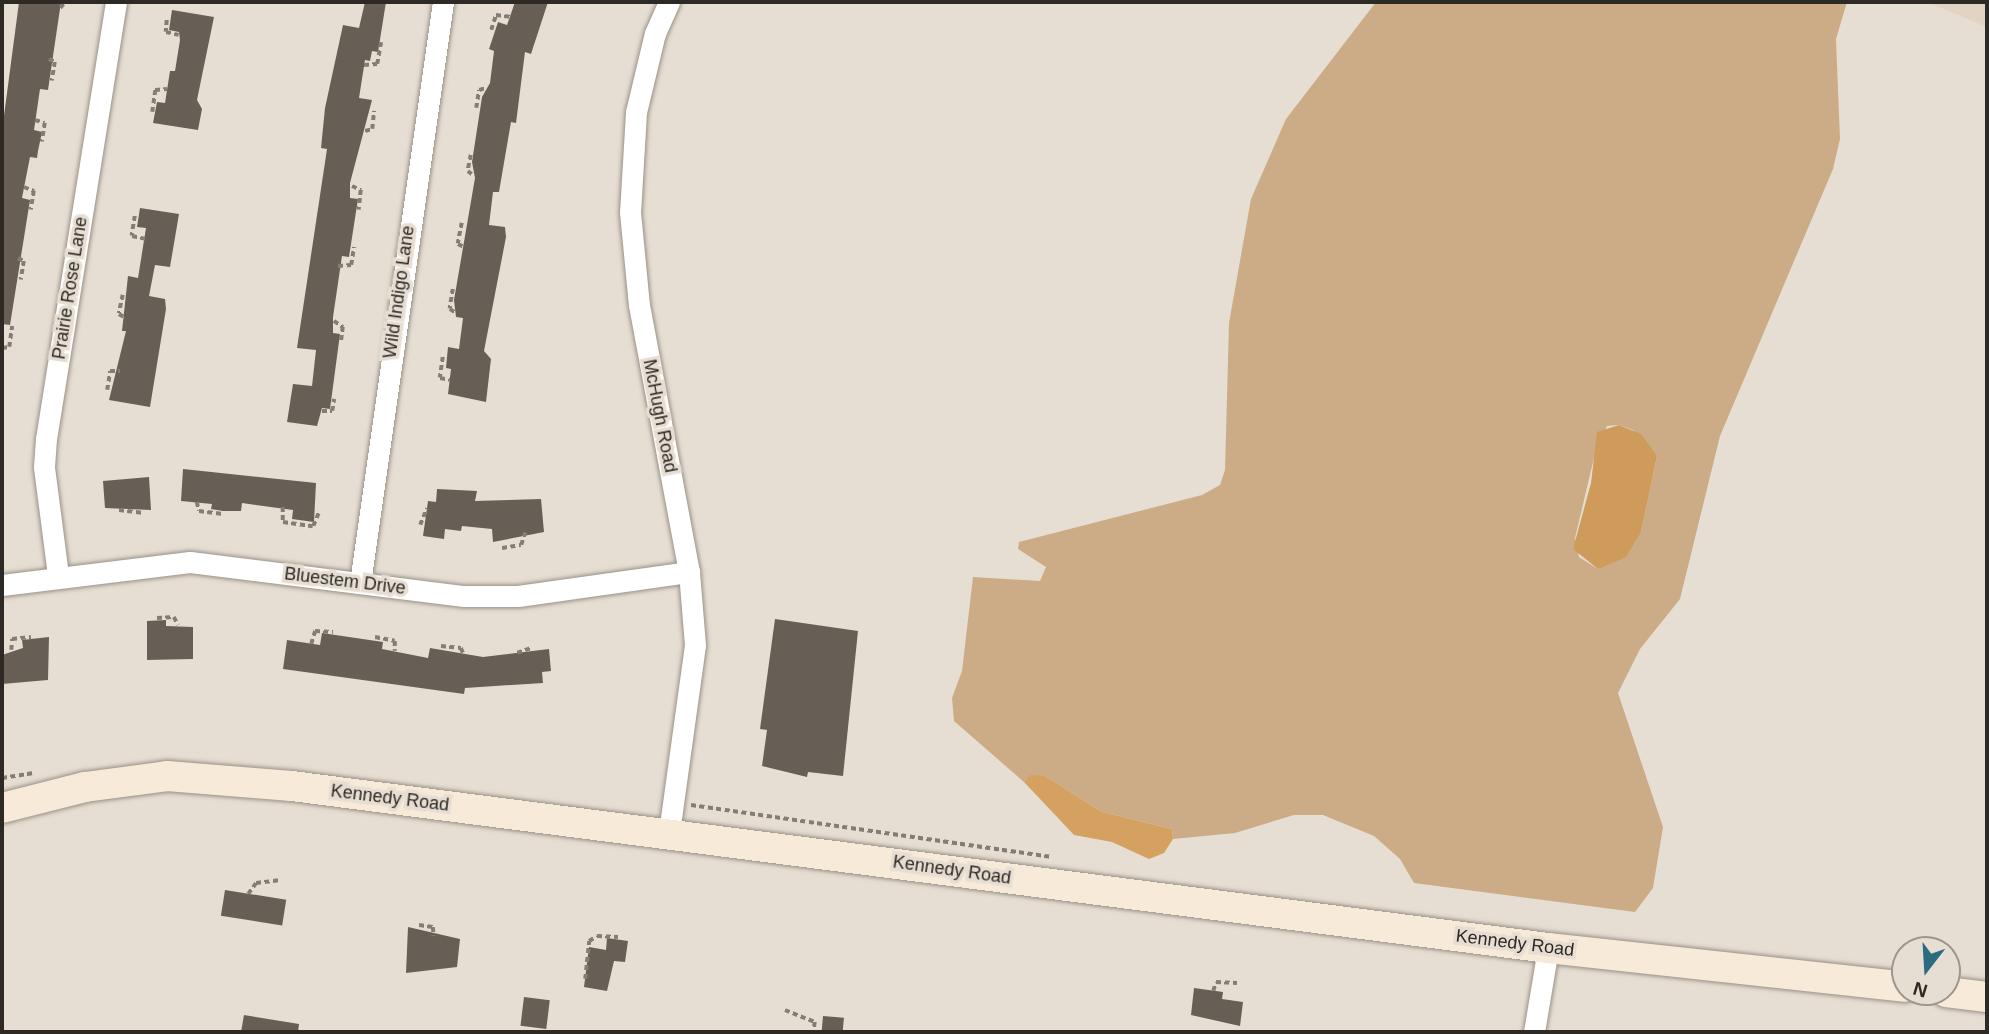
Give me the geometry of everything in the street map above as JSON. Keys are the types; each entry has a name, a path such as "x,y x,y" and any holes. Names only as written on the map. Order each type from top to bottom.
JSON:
{"main road":[{"name":"Kennedy Road","path":"2,808 85,787 167,776 292,786 669,832 1548,948 1891,986"},
{"path":"1961,993 1987,996"}],"street":[{"name":"Prairie Rose Lane","path":"58,575 44,467 46,439 116,2"},
{"name":"Wild Indigo Lane","path":"360,583 443,2"},
{"name":"McHugh Road","path":"668,2 655,33 636,112 630,212 639,305 689,572 695,645 669,832"},
{"name":"Bluestem Drive","path":"2,585 58,575 190,562 464,596 518,596 689,572"},
{"path":"1534,1032 1548,948"}],"path":[{"path":"60,8 65,2"},
{"path":"491,30 496,15 512,17"},
{"path":"167,20 166,32 179,35"},
{"path":"364,65 377,64 381,42"},
{"path":"50,59 55,62 52,81"},
{"path":"477,108 479,90 486,88"},
{"path":"152,112 155,90 167,89"},
{"path":"365,131 372,129 374,111"},
{"path":"35,120 45,123 43,142"},
{"path":"471,155 468,171 473,175"},
{"path":"352,186 361,190 359,210"},
{"path":"24,187 34,191 31,211"},
{"path":"135,216 132,236 146,239"},
{"path":"462,223 458,244 464,247"},
{"path":"338,266 351,265 354,247"},
{"path":"18,258 24,261 21,280"},
{"path":"453,289 450,309 456,313"},
{"path":"122,295 119,314 124,317"},
{"path":"334,321 342,325 341,343"},
{"path":"2,348 9,347 12,326"},
{"path":"443,357 440,378 450,380"},
{"path":"107,390 110,372 120,371"},
{"path":"322,411 332,411 334,399"},
{"path":"197,502 199,512 223,514"},
{"path":"283,507 283,522 313,526 319,512"},
{"path":"420,525 427,508"},
{"path":"119,510 142,513"},
{"path":"502,548 521,545 525,533"},
{"path":"157,618 174,617 178,625"},
{"path":"311,644 315,631 333,632"},
{"path":"11,650 12,639 31,637"},
{"path":"375,637 395,641 395,651"},
{"path":"441,646 461,648 464,655"},
{"path":"517,653 531,648"},
{"path":"703,804 900,833"},
{"path":"248,894 262,880 279,880"},
{"path":"419,925 433,927 434,936"},
{"path":"585,979 589,941 597,936 618,937"},
{"path":"1213,990 1216,982 1237,983"},
{"path":"785,1010 816,1022 814,1029"}],"shaded area":[{"path":"1376,2 1847,2 1836,39 1840,139 1833,169 1720,436 1680,599 1640,649 1618,693 1663,827 1653,888 1635,912 1414,883 1400,859 1374,836 1323,815 1294,815 1235,833 1173,839 1172,829 1102,812 1045,776 1024,782 954,721 952,698 962,671 973,577 1040,581 1046,567 1018,549 1019,542 1202,495 1220,485 1225,470 1229,323 1251,199 1286,119","holes":["1619,425 1633,430 1657,456 1641,532 1598,569 1579,557 1575,538 1594,458 1607,426"]},
{"path":"1927,2 1987,2 1987,27"},
{"path":"1619,425 1641,434 1657,456 1641,532 1626,557 1598,569 1573,549 1591,483 1597,432"},
{"path":"1030,775 1045,776 1102,812 1172,829 1173,839 1164,853 1149,859 1112,842 1074,835 1024,782"}],"building":[{"path":"19,2 61,2 48,90 40,89 34,130 42,132 37,158 30,157 22,198 30,200 10,325 2,324 2,131"},
{"path":"365,2 386,2 378,52 372,51 370,61 365,60 359,98 372,100 350,183 350,198 358,199 349,257 342,256 333,317 333,333 340,334 330,409 322,408 317,426 287,422 293,384 312,386 316,350 297,348 327,149 321,148 325,108 343,25 359,28"},
{"path":"515,2 548,2 531,54 525,52 516,123 511,122 499,192 493,192 489,225 505,227 506,237 484,351 491,359 486,402 448,394 451,369 446,368 448,347 459,349 463,318 456,317 454,300 475,178 472,162 482,97 490,83 494,51 489,49 498,22 507,25"},
{"path":"172,10 214,17 197,100 202,109 198,130 153,123 157,102 165,103 170,71 175,71 180,40 179,32 169,30"},
{"path":"140,208 179,214 170,267 155,265 149,296 165,299 166,309 150,407 109,400 126,331 122,331 128,276 138,278 146,228 137,227"},
{"path":"183,469 316,483 314,522 292,519 293,510 242,503 241,511 223,511 211,509 212,504 181,501"},
{"path":"149,477 151,510 105,508 103,481"},
{"path":"437,489 477,491 475,501 541,499 544,532 493,542 492,529 462,526 461,531 445,529 444,539 423,536 428,501 436,502"},
{"path":"775,619 858,631 843,776 808,772 807,777 762,766 767,730 760,729"},
{"path":"166,620 166,626 193,627 193,659 147,660 147,621"},
{"path":"322,633 383,642 382,649 428,658 430,648 483,657 549,649 551,671 542,672 543,683 465,688 464,694 283,669 287,640 320,645"},
{"path":"49,637 48,680 2,684 2,655 23,648 22,640"},
{"path":"225,890 286,900 282,925 221,916"},
{"path":"408,927 460,939 457,967 406,973"},
{"path":"607,938 628,941 625,962 614,961 607,991 584,987 589,947 606,950"},
{"path":"1194,988 1223,992 1222,999 1243,1002 1240,1026 1191,1015"},
{"path":"524,997 550,1000 546,1029 520,1026"},
{"path":"244,1015 299,1024 298,1032 241,1032"},
{"path":"823,1016 844,1018 843,1032 822,1032"}]}
